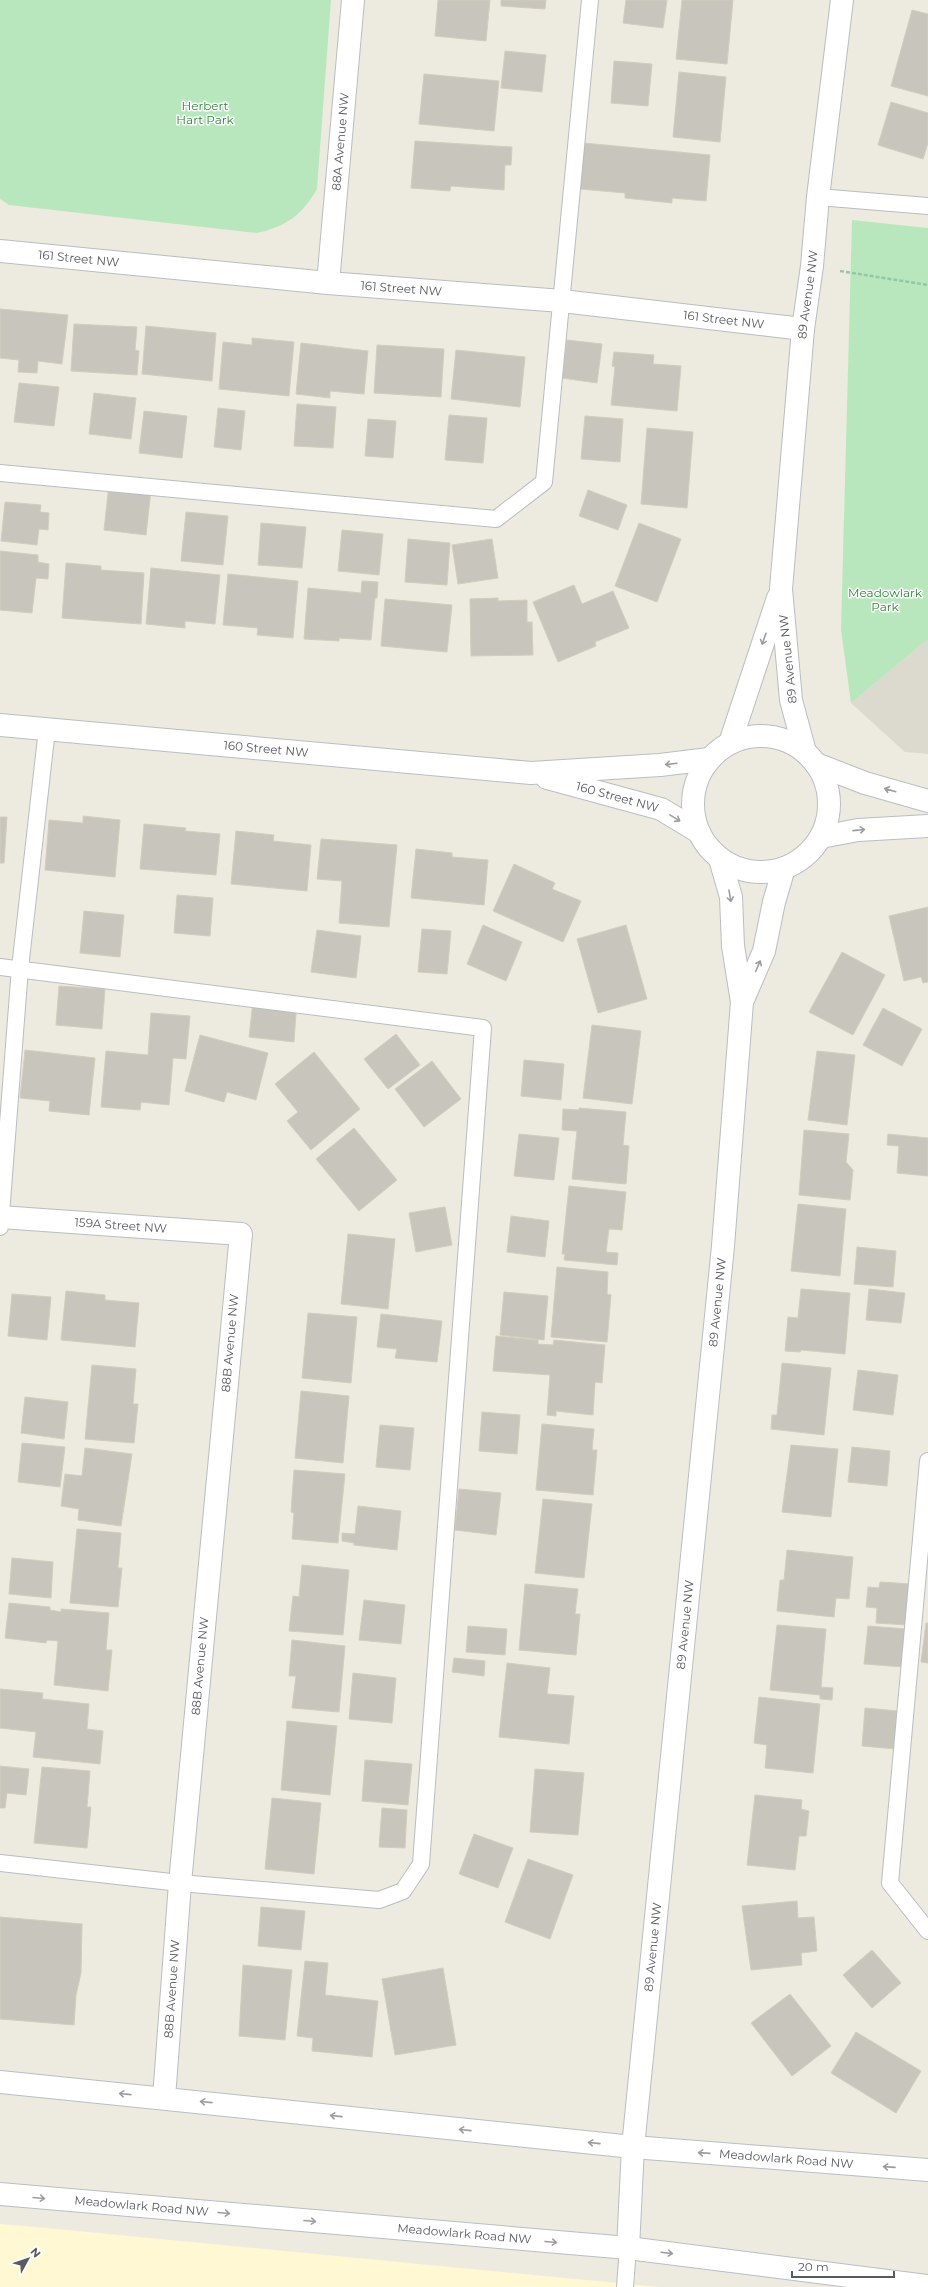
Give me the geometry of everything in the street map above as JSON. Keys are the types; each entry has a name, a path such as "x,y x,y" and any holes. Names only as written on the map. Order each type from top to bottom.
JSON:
{"street":[{"name":"88A Avenue NW","path":"328,283 353,0"},
{"name":"89 Avenue NW","path":"810,758 791,700 781,589 803,329 812,266 818,197 842,0"},
{"name":"161 Street NW","path":"0,251 328,283 562,302 803,329"},
{"name":"89 Avenue NW","path":"730,743 781,589"},
{"name":"160 Street NW","path":"0,725 531,773 660,765 709,759"},
{"path":"810,758 823,778 828,797 828,818 820,837 808,853 784,868 768,872 752,871 735,867 720,859 708,847 699,832 694,814 694,794 699,776 709,759 730,743 749,737 768,736 788,742 810,758 865,783 928,801"},
{"name":"160 Street NW","path":"531,773 661,809 699,832"},
{"path":"820,837 858,830 928,826"},
{"name":"89 Avenue NW","path":"628,2248 633,2147 723,1246 742,1002 733,946 731,897 720,859"},
{"name":"89 Avenue NW","path":"742,1002 764,952 774,902 784,868"},
{"name":"159A Street NW","path":"0,1220 241,1234"},
{"name":"88B Avenue NW","path":"164,2098 180,1883 241,1234"},
{"name":"Meadowlark Road NW","path":"0,2082 633,2147 928,2170"},
{"name":"Meadowlark Road NW","path":"0,2194 628,2248 928,2286"}],"lane":[{"path":"0,473 496,519 544,482 590,0"},
{"path":"818,197 928,206"},
{"path":"0,1220 20,968 47,729"},
{"path":"0,967 20,968 483,1028 421,1864 403,1891 380,1900 180,1883 0,1863"},
{"path":"928,1461 890,1883 928,1931"},
{"path":"625,2287 628,2248"}],"path":[{"path":"812,266 928,285"}],"shaded area":[{"path":"928,639 928,754 905,752 851,703"},
{"path":"0,2224 36,2227 659,2287 0,2287"}],"green space":[{"name":"Herbert Hart Park","path":"0,0 331,0 317,189 306,206 293,218 277,227 257,233 9,205 0,199"},
{"name":"Meadowlark Park","path":"852,220 928,228 928,639 851,703 841,630"}],"building":[{"path":"438,0 490,0 486,41 435,36"},
{"path":"501,0 546,0 545,9 501,6"},
{"path":"626,0 667,0 663,28 623,23"},
{"path":"682,0 733,0 727,64 676,59"},
{"path":"912,10 928,14 928,96 891,86"},
{"path":"505,51 546,55 542,92 501,88"},
{"path":"614,61 652,64 648,106 611,103"},
{"path":"679,72 726,77 720,142 673,137"},
{"path":"424,74 499,81 494,131 419,124"},
{"path":"891,102 928,113 928,143 923,159 878,145"},
{"path":"415,141 512,147 511,165 505,165 504,190 451,186 450,191 411,188"},
{"path":"584,143 710,155 706,201 672,198 672,203 625,198 625,193 580,189"},
{"path":"0,309 68,315 62,364 38,361 37,373 18,372 19,360 0,358"},
{"path":"74,324 137,327 135,350 139,351 137,375 71,371"},
{"path":"146,326 216,333 212,381 142,374"},
{"path":"252,338 294,342 289,396 219,389 223,342 252,345"},
{"path":"567,340 602,344 597,383 562,378"},
{"path":"301,343 368,351 364,394 330,391 330,398 296,394"},
{"path":"377,345 444,349 441,397 374,393"},
{"path":"456,350 525,357 520,407 451,399"},
{"path":"614,352 654,355 653,364 681,366 677,411 611,405 615,367 612,366"},
{"path":"19,383 59,387 54,426 14,422"},
{"path":"94,393 136,398 131,439 89,434"},
{"path":"297,404 336,407 333,448 294,446"},
{"path":"218,408 245,411 241,450 214,447"},
{"path":"144,411 187,416 182,458 139,453"},
{"path":"449,415 487,418 483,463 445,460"},
{"path":"585,416 623,419 620,462 581,459"},
{"path":"368,419 396,421 393,458 365,456"},
{"path":"647,428 693,432 687,508 641,504"},
{"path":"109,484 151,490 146,535 104,530"},
{"path":"588,490 627,505 618,530 579,516"},
{"path":"5,502 41,505 40,512 49,513 48,530 39,529 37,545 1,541"},
{"path":"186,512 228,516 223,565 181,561"},
{"path":"261,523 306,527 302,568 258,565"},
{"path":"639,523 681,539 657,602 615,586"},
{"path":"342,530 383,534 379,575 338,571"},
{"path":"408,539 450,543 447,585 405,582"},
{"path":"492,539 498,578 458,584 452,545"},
{"path":"0,551 38,555 38,562 49,564 48,579 36,578 32,613 0,610"},
{"path":"66,563 101,566 101,570 144,573 141,624 62,618"},
{"path":"151,568 220,575 215,624 185,621 185,628 146,624"},
{"path":"228,574 298,581 293,638 257,635 258,628 223,625"},
{"path":"362,581 378,582 371,640 339,638 339,641 304,639 308,588 361,593"},
{"path":"574,585 582,604 613,591 629,628 595,642 596,646 558,662 533,602"},
{"path":"498,598 498,601 527,600 527,622 532,622 533,655 471,656 470,599"},
{"path":"385,599 452,605 447,652 381,646"},
{"path":"83,816 120,820 115,877 45,870 49,820 83,823"},
{"path":"0,817 7,817 4,863 0,863"},
{"path":"144,824 186,828 185,831 220,834 216,875 140,869"},
{"path":"236,831 274,835 273,841 311,845 307,891 231,884"},
{"path":"321,839 397,845 389,927 339,923 342,881 317,879"},
{"path":"416,849 452,853 452,857 488,860 484,905 411,898"},
{"path":"514,864 555,883 552,889 581,901 563,942 493,911"},
{"path":"177,895 213,898 210,936 174,933"},
{"path":"928,907 928,982 923,983 921,977 904,981 889,916"},
{"path":"84,911 124,915 120,957 80,953"},
{"path":"483,925 522,942 506,981 467,964"},
{"path":"626,925 647,999 598,1013 577,939"},
{"path":"422,929 451,931 447,974 418,972"},
{"path":"317,930 361,936 356,978 311,972"},
{"path":"842,952 885,975 853,1035 809,1012"},
{"path":"59,986 105,989 102,1029 56,1025"},
{"path":"253,1001 290,1004 289,1012 296,1013 294,1042 249,1037"},
{"path":"883,1008 922,1029 902,1066 863,1045"},
{"path":"151,1013 190,1016 186,1059 173,1058 169,1105 141,1102 140,1110 101,1107 106,1051 148,1055"},
{"path":"592,1025 641,1031 632,1104 583,1098"},
{"path":"396,1034 420,1065 388,1089 364,1059"},
{"path":"200,1035 268,1053 256,1100 227,1092 224,1102 185,1091"},
{"path":"25,1050 95,1058 89,1115 49,1111 50,1101 20,1098"},
{"path":"817,1051 855,1055 847,1125 808,1120"},
{"path":"314,1052 360,1109 311,1150 287,1121 298,1112 275,1084"},
{"path":"524,1060 564,1064 561,1100 521,1096"},
{"path":"432,1061 461,1099 424,1127 395,1089"},
{"path":"579,1108 626,1112 623,1145 629,1146 626,1184 572,1179 577,1131 562,1130 563,1109 579,1110"},
{"path":"354,1128 397,1180 359,1211 316,1159"},
{"path":"804,1130 849,1134 846,1162 853,1170 850,1200 799,1195"},
{"path":"519,1134 559,1138 554,1180 514,1176"},
{"path":"888,1134 928,1138 928,1176 897,1173 899,1146 887,1145"},
{"path":"569,1186 626,1192 622,1230 609,1229 606,1252 618,1253 617,1265 564,1260 565,1254 562,1254"},
{"path":"798,1204 846,1209 840,1276 791,1271"},
{"path":"445,1207 452,1245 416,1252 409,1213"},
{"path":"511,1216 549,1221 545,1257 507,1252"},
{"path":"348,1234 395,1239 388,1309 341,1304"},
{"path":"857,1247 896,1251 893,1287 854,1284"},
{"path":"557,1267 608,1272 607,1294 611,1295 607,1342 551,1337"},
{"path":"801,1289 850,1293 845,1354 801,1350 800,1352 785,1351 788,1317 798,1318"},
{"path":"869,1289 905,1293 901,1323 866,1320"},
{"path":"66,1291 105,1295 105,1300 139,1303 135,1347 61,1340"},
{"path":"504,1292 548,1296 544,1340 500,1335"},
{"path":"12,1294 51,1297 47,1340 8,1336"},
{"path":"308,1313 357,1317 351,1383 302,1378"},
{"path":"381,1314 442,1321 437,1362 395,1358 397,1349 377,1347"},
{"path":"496,1336 538,1340 538,1344 553,1345 554,1340 605,1345 602,1383 595,1382 593,1415 556,1411 556,1416 547,1415 550,1375 493,1371"},
{"path":"782,1363 831,1368 824,1435 771,1429 772,1415 777,1415"},
{"path":"92,1365 136,1369 133,1404 138,1404 134,1443 85,1439"},
{"path":"858,1370 898,1375 893,1415 853,1410"},
{"path":"301,1391 349,1396 343,1463 295,1458"},
{"path":"25,1397 68,1402 64,1439 21,1433"},
{"path":"482,1412 520,1415 517,1454 479,1451"},
{"path":"542,1424 594,1429 592,1450 597,1450 593,1495 536,1490"},
{"path":"380,1425 414,1428 410,1470 376,1467"},
{"path":"22,1443 65,1447 60,1487 18,1482"},
{"path":"791,1445 838,1449 831,1517 782,1512"},
{"path":"852,1447 890,1451 887,1486 848,1482"},
{"path":"85,1448 132,1454 121,1526 78,1520 79,1509 61,1506 65,1474 82,1476"},
{"path":"294,1470 345,1474 338,1543 292,1539 294,1513 291,1512"},
{"path":"459,1489 501,1493 496,1535 455,1530"},
{"path":"543,1499 592,1504 584,1578 535,1573"},
{"path":"358,1506 401,1511 397,1550 354,1545 354,1543 342,1541 342,1533 355,1534"},
{"path":"77,1529 121,1533 118,1568 122,1568 118,1607 70,1603"},
{"path":"787,1550 853,1557 849,1599 836,1598 834,1617 777,1611 780,1580 784,1580"},
{"path":"12,1558 53,1562 51,1598 9,1594"},
{"path":"302,1565 349,1570 343,1635 289,1631 293,1596 299,1597"},
{"path":"880,1582 911,1584 907,1625 876,1623 877,1608 866,1607 868,1587 879,1588"},
{"path":"525,1584 578,1589 575,1614 580,1614 576,1655 519,1650"},
{"path":"364,1600 405,1605 401,1644 359,1640"},
{"path":"9,1603 50,1607 50,1610 61,1612 61,1609 109,1613 106,1650 112,1650 108,1691 54,1685 58,1641 47,1640 46,1643 5,1638"},
{"path":"926,1623 928,1623 928,1663 921,1662"},
{"path":"777,1625 826,1629 821,1687 833,1688 832,1700 820,1699 820,1695 770,1690"},
{"path":"468,1626 507,1629 505,1655 466,1652"},
{"path":"868,1626 907,1629 903,1667 864,1664"},
{"path":"292,1640 345,1646 339,1712 292,1708 296,1676 289,1676"},
{"path":"454,1658 485,1661 484,1676 452,1672"},
{"path":"507,1663 550,1668 547,1694 574,1696 569,1744 499,1737"},
{"path":"353,1673 396,1678 392,1723 349,1719"},
{"path":"0,1689 43,1693 42,1699 89,1704 87,1729 103,1731 100,1764 33,1757 36,1732 0,1728"},
{"path":"759,1697 820,1704 813,1773 765,1768 767,1745 754,1743"},
{"path":"865,1708 898,1711 895,1749 862,1746"},
{"path":"287,1721 337,1726 330,1795 281,1790"},
{"path":"365,1760 412,1764 408,1805 362,1801"},
{"path":"0,1766 29,1769 26,1795 7,1793 5,1808 0,1808"},
{"path":"42,1767 90,1771 87,1807 91,1807 87,1848 34,1843"},
{"path":"535,1769 584,1773 578,1835 530,1832"},
{"path":"755,1795 802,1800 801,1809 809,1811 806,1836 799,1836 795,1870 747,1865"},
{"path":"272,1798 321,1803 314,1874 265,1869"},
{"path":"382,1808 407,1810 405,1848 379,1847"},
{"path":"474,1834 513,1848 498,1888 459,1874"},
{"path":"528,1859 573,1875 550,1939 505,1922"},
{"path":"797,1901 798,1918 814,1917 817,1951 801,1953 802,1965 751,1970 742,1906"},
{"path":"261,1907 305,1911 301,1950 258,1946"},
{"path":"0,1917 82,1924 81,1973 76,1995 74,2025 0,2019"},
{"path":"872,1950 901,1983 872,2008 843,1975"},
{"path":"305,1961 328,1963 325,1995 378,2001 372,2057 312,2051 313,2038 297,2036"},
{"path":"243,1965 292,1970 285,2040 239,2036"},
{"path":"443,1968 456,2045 395,2055 382,1979"},
{"path":"790,1994 831,2046 792,2076 751,2023"},
{"path":"856,2032 921,2071 896,2113 831,2073"}]}
